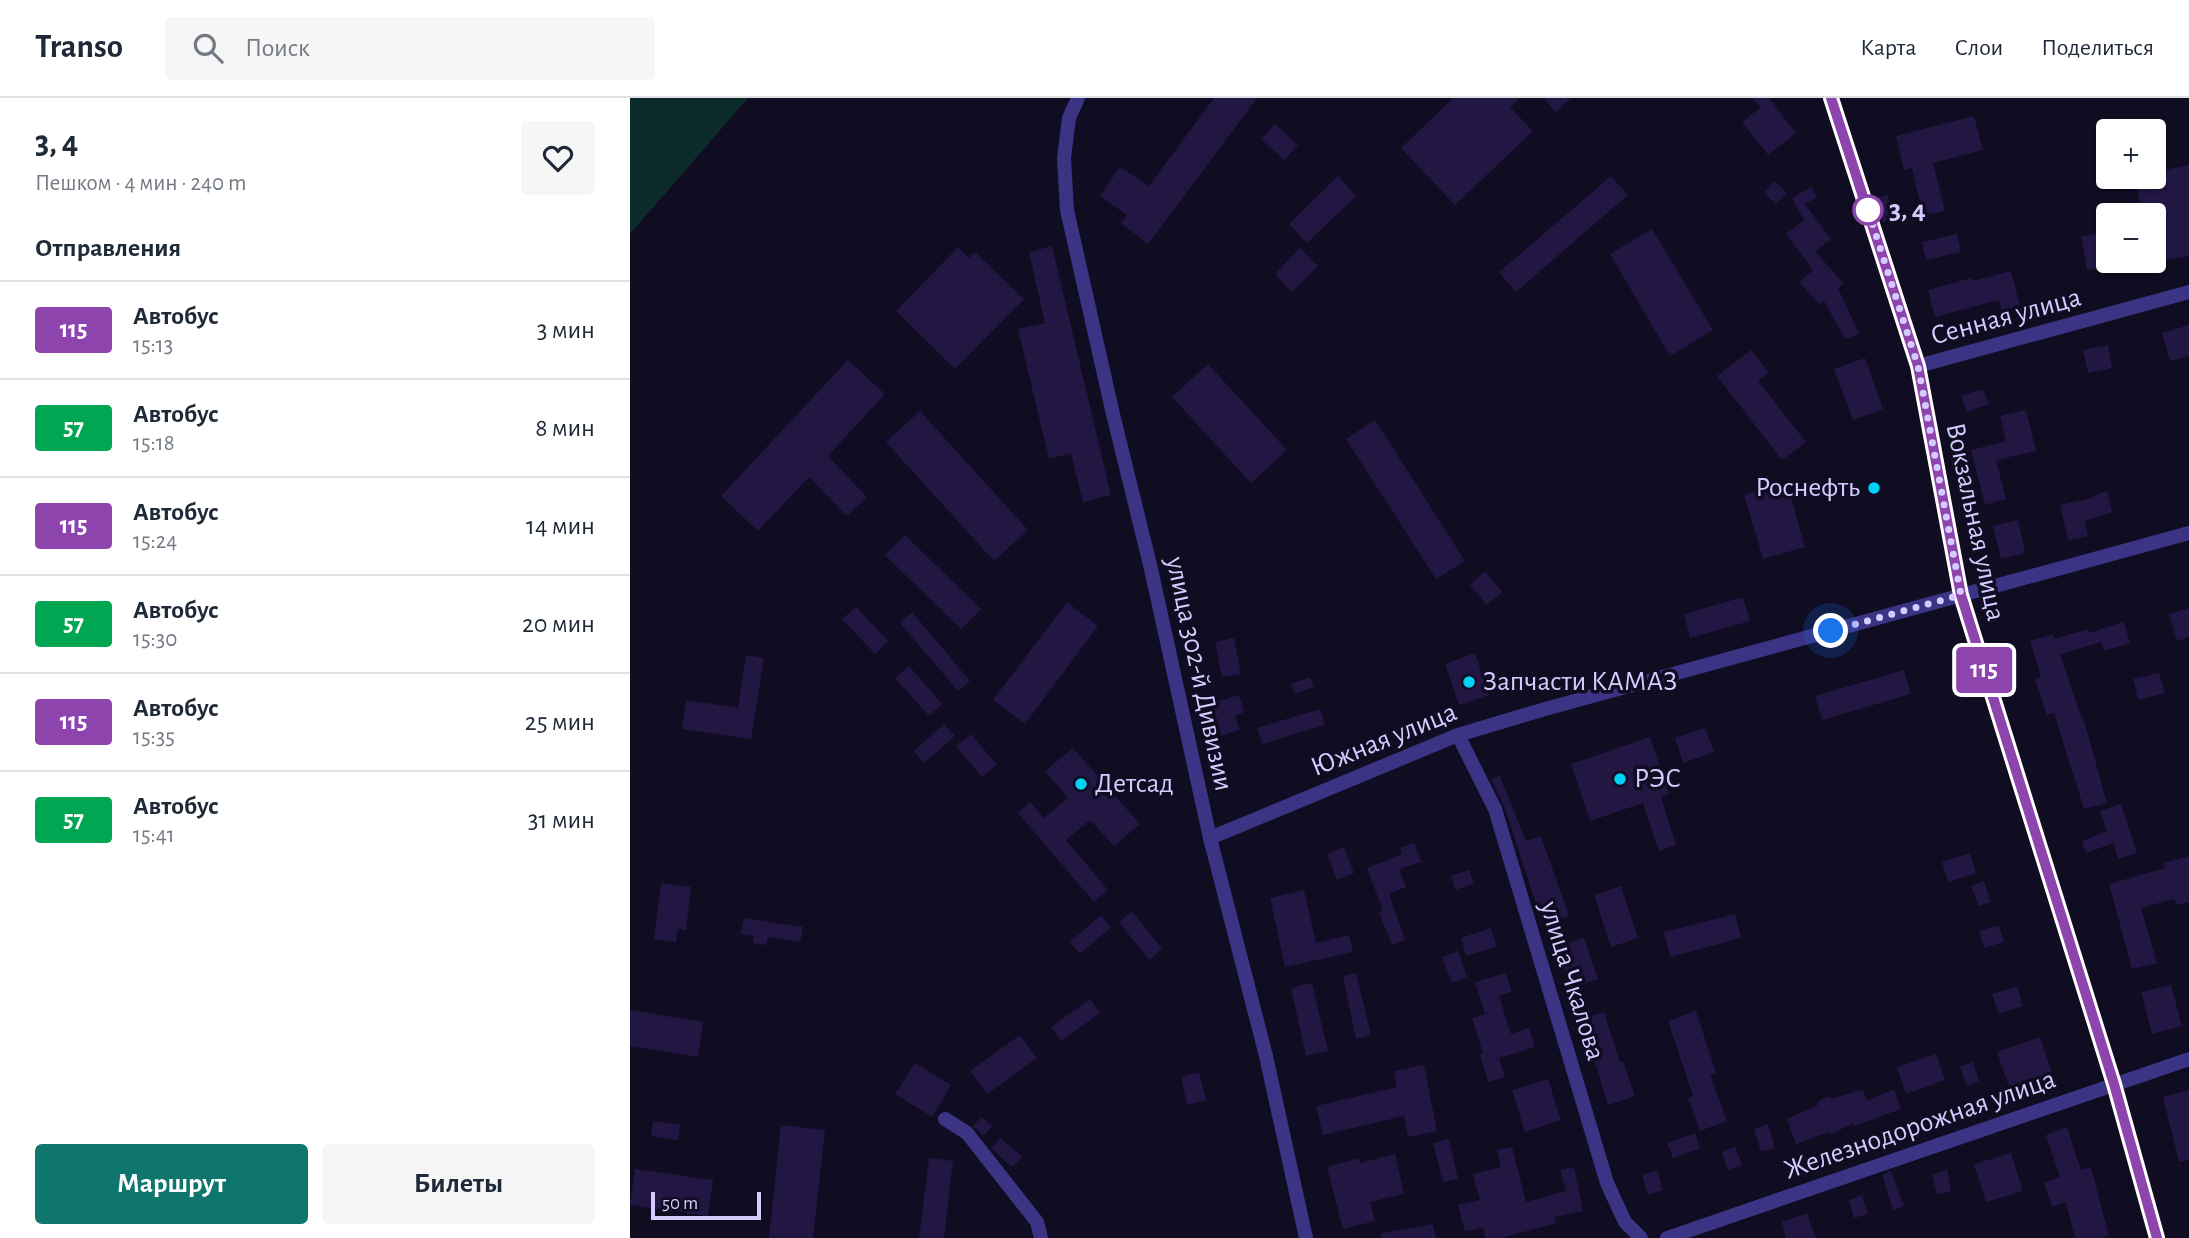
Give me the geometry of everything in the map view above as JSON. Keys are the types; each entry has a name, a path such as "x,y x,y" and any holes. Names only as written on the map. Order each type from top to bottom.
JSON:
{"street":[{"name":"улица 302-й Дивизии","path":"1078,98 1069,118 1065,158 1068,210 1210,838 1266,1056 1306,1238"},
{"name":"Вокзальная улица","path":"1831,98 1918,366 1961,595 2114,1084 2157,1238"},
{"name":"Сенная улица","path":"1918,366 2189,292"},
{"name":"Южная улица","path":"1210,838 1458,735 2189,533"},
{"name":"улица Чкалова","path":"1458,735 1495,809 1607,1183 1625,1223 1641,1238"},
{"name":"Железнодорожная улица","path":"1667,1238 2189,1059"},
{"path":"945,1119 967,1133 1037,1222 1041,1238"}],"green space":[{"path":"630,98 748,98 630,234"}],"building":[{"path":"1214,98 1257,98 1148,244 1121,223 1127,215 1100,196 1120,167 1149,186"},
{"path":"1453,98 1520,98 1510,107 1533,131 1455,205 1401,148"},
{"path":"1543,98 1571,98 1556,112"},
{"path":"1751,98 1769,98 1796,133 1768,155 1742,122 1761,107"},
{"path":"1974,116 1983,150 1933,163 1945,211 1923,216 1912,168 1904,170 1896,136"},
{"path":"1275,124 1298,145 1284,160 1261,139"},
{"path":"2189,165 2189,256 2167,260 2166,203 2140,203 2137,189 2166,189 2166,170"},
{"path":"1338,176 1356,196 1307,243 1289,224"},
{"path":"1611,176 1628,195 1516,292 1499,272"},
{"path":"1775,181 1787,193 1775,204 1764,192"},
{"path":"1811,187 1817,197 1805,204 1831,239 1815,251 1843,283 1838,288 1859,334 1845,339 1824,301 1819,304 1799,282 1813,270 1786,234 1804,220 1792,198"},
{"path":"1888,195 1893,219 1883,222 1877,198"},
{"path":"1652,229 1713,330 1670,356 1610,254"},
{"path":"1957,234 1961,252 1926,260 1922,242"},
{"path":"2096,234 2096,269 2087,270 2081,236"},
{"path":"1052,246 1111,495 1083,502 1071,453 1049,459 1018,329 1045,323 1029,252"},
{"path":"958,247 969,258 975,252 1024,299 955,369 896,311"},
{"path":"1300,248 1318,266 1292,292 1275,274"},
{"path":"2011,271 2020,306 2002,311 1999,300 1935,317 1928,290 1971,278 1972,281"},
{"path":"2189,325 2189,356 2170,361 2162,333"},
{"path":"2108,345 2112,368 2088,373 2083,350"},
{"path":"1751,350 1769,373 1758,381 1806,442 1782,460 1717,376"},
{"path":"1865,358 1883,409 1853,420 1834,369"},
{"path":"848,360 885,394 828,456 867,497 847,516 809,477 758,531 721,496"},
{"path":"1208,364 1287,450 1251,483 1172,397"},
{"path":"1983,389 1989,404 1967,412 1961,396"},
{"path":"2026,410 2036,451 1996,460 2006,499 1985,505 1971,450 2006,441 2000,416"},
{"path":"920,411 1028,530 994,561 886,442"},
{"path":"1375,420 1465,561 1436,579 1346,439"},
{"path":"1787,483 1805,547 1763,559 1744,495"},
{"path":"2107,491 2112,512 2085,521 2088,536 2068,540 2060,505 2093,498 2092,496"},
{"path":"2018,520 2025,553 2001,559 1993,526"},
{"path":"905,535 981,609 961,629 885,555"},
{"path":"1485,571 1502,592 1487,605 1470,585"},
{"path":"1743,597 1750,621 1690,638 1684,614"},
{"path":"1067,602 1098,626 1025,724 993,700"},
{"path":"856,607 888,641 875,654 842,619"},
{"path":"2189,608 2189,637 2177,641 2169,614"},
{"path":"912,612 970,681 958,691 900,623"},
{"path":"2124,622 2130,643 2104,651 2101,642 2060,654 2083,717 2107,803 2084,809 2054,713 2047,715 2035,679 2041,677 2030,641 2053,634 2054,639 2088,629 2089,633"},
{"path":"1234,638 1241,674 1222,677 1215,642"},
{"path":"1475,653 1489,695 1459,705 1445,664"},
{"path":"746,655 764,658 751,739 682,729 686,700 738,708"},
{"path":"909,666 942,704 929,716 895,678"},
{"path":"1904,670 1911,694 1822,720 1815,696"},
{"path":"2159,673 2165,693 2138,700 2133,679"},
{"path":"1310,677 1314,687 1295,694 1291,684"},
{"path":"1239,695 1244,712 1235,716 1240,730 1221,736 1212,703"},
{"path":"1320,709 1325,725 1262,744 1257,728"},
{"path":"944,724 955,736 924,763 914,751"},
{"path":"1705,728 1714,752 1683,763 1675,738"},
{"path":"971,734 997,765 982,777 956,746"},
{"name":"РЭС","path":"1650,737 1669,794 1661,797 1676,845 1659,851 1643,803 1590,821 1571,764"},
{"name":"Детсад","path":"1073,748 1140,824 1114,846 1090,820 1066,840 1108,890 1094,902 1018,813 1030,802 1044,818 1068,798 1045,771"},
{"path":"1500,776 1526,841 1541,836 1569,916 1543,925 1504,806 1491,779"},
{"path":"2121,804 2137,853 2118,859 2114,843 2086,853 2082,841 2107,831 2100,811"},
{"path":"1414,843 1421,862 1399,869 1406,887 1389,894 1405,940 1392,945 1379,912 1383,911 1367,868 1402,854 1400,848"},
{"path":"1344,847 1354,873 1337,880 1327,854"},
{"path":"1970,853 1976,873 1948,882 1942,862"},
{"path":"2189,856 2189,902 2176,905 2174,899 2141,908 2157,963 2132,969 2109,884 2165,868 2164,863"},
{"path":"1469,870 1474,884 1455,890 1451,876"},
{"path":"1984,881 1991,902 1979,906 1971,886"},
{"path":"661,883 691,887 686,930 678,929 676,942 654,939"},
{"path":"1621,886 1638,938 1611,947 1594,895"},
{"path":"1304,890 1316,943 1349,935 1353,952 1285,967 1270,898"},
{"path":"1132,911 1162,949 1149,960 1119,922"},
{"path":"1735,914 1741,938 1670,957 1664,932"},
{"path":"1101,915 1111,927 1080,954 1070,942"},
{"path":"744,918 803,927 800,942 768,937 766,945 753,943 754,936 741,934"},
{"path":"1999,925 2004,942 1984,948 1979,931"},
{"path":"1491,928 1497,947 1466,956 1461,938"},
{"path":"1584,938 1598,979 1571,989 1557,947"},
{"path":"1458,951 1467,977 1452,983 1442,957"},
{"path":"1356,973 1371,1035 1356,1039 1343,976"},
{"path":"1506,973 1512,992 1499,996 1511,1034 1529,1028 1535,1047 1499,1058 1505,1077 1488,1082 1480,1054 1483,1053 1472,1018 1485,1014 1475,982"},
{"path":"1312,983 1328,1051 1306,1056 1291,988"},
{"path":"2171,985 2182,1026 2152,1034 2141,992"},
{"path":"2017,986 2023,1006 1999,1014 1992,994"},
{"path":"1090,999 1100,1013 1061,1041 1051,1027"},
{"path":"630,1010 703,1022 698,1057 630,1046"},
{"path":"1696,1011 1716,1073 1710,1075 1727,1121 1700,1131 1688,1098 1693,1096 1668,1021"},
{"path":"1604,1012 1620,1062 1623,1061 1635,1096 1608,1105 1582,1019"},
{"path":"1020,1035 1037,1058 987,1094 970,1071"},
{"path":"2040,1037 2052,1073 2009,1087 1997,1052"},
{"path":"1936,1054 1945,1080 1906,1094 1897,1067"},
{"path":"1973,1062 1979,1081 1967,1086 1960,1067"},
{"path":"915,1063 951,1085 932,1117 895,1094"},
{"path":"1424,1065 1437,1131 1408,1137 1404,1116 1323,1135 1316,1106 1397,1087 1394,1071"},
{"path":"1199,1072 1206,1100 1187,1105 1181,1077"},
{"path":"1548,1079 1561,1120 1525,1132 1512,1090"},
{"path":"1863,1089 1867,1101 1894,1089 1901,1109 1854,1126 1853,1123 1830,1135 1829,1132 1796,1144 1787,1119 1818,1105 1817,1102 1830,1096 1832,1099"},
{"path":"2189,1090 2189,1160 2179,1162 2163,1097"},
{"path":"981,1117 992,1126 984,1136 973,1126"},
{"path":"653,1121 680,1125 678,1140 651,1136"},
{"path":"1768,1124 1775,1148 1761,1152 1754,1129"},
{"path":"781,1125 825,1130 813,1238 769,1238"},
{"path":"2067,1127 2081,1170 2091,1167 2109,1236 2075,1238 2066,1202 2052,1207 2044,1182 2060,1177 2046,1135"},
{"path":"1695,1133 1700,1148 1673,1158 1667,1143"},
{"path":"1001,1138 1022,1157 1012,1167 991,1148"},
{"path":"1449,1139 1458,1179 1443,1182 1433,1143"},
{"path":"1512,1147 1526,1202 1566,1191 1560,1170 1574,1167 1583,1211 1555,1217 1556,1223 1502,1238 1485,1238 1483,1227 1465,1232 1458,1205 1480,1200 1473,1174 1501,1167 1497,1150"},
{"path":"1735,1147 1742,1165 1728,1170 1722,1152"},
{"path":"2011,1153 2023,1191 1986,1202 1974,1164"},
{"path":"1395,1154 1404,1194 1370,1202 1375,1221 1343,1229 1327,1167 1359,1158 1360,1163"},
{"path":"929,1158 953,1161 944,1238 919,1238"},
{"path":"635,1169 713,1180 708,1216 630,1205"},
{"path":"1657,1170 1663,1190 1648,1195 1642,1175"},
{"path":"1947,1170 1951,1191 1937,1195 1932,1174"},
{"path":"1891,1171 1904,1206 1893,1210 1882,1175"},
{"path":"1862,1195 1868,1214 1854,1218 1849,1200"},
{"path":"1807,1213 1816,1238 1786,1238 1782,1222"},
{"path":"1433,1224 1436,1238 1382,1238 1381,1233"}],"bus line":[{"name":"115","path":"1831,98 1918,366 1961,595 2114,1084 2157,1238"}],"place":[{"name":"3, 4","path":"1868,210"},
{"name":"Роснефть","path":"1874,488"},
{"name":"Запчасти КАМАЗ","path":"1469,682"},
{"name":"РЭС","path":"1620,779"},
{"name":"Детсад","path":"1081,784"}],"route":[{"path":"1831,631 1961,595 1918,366 1868,210"}]}
